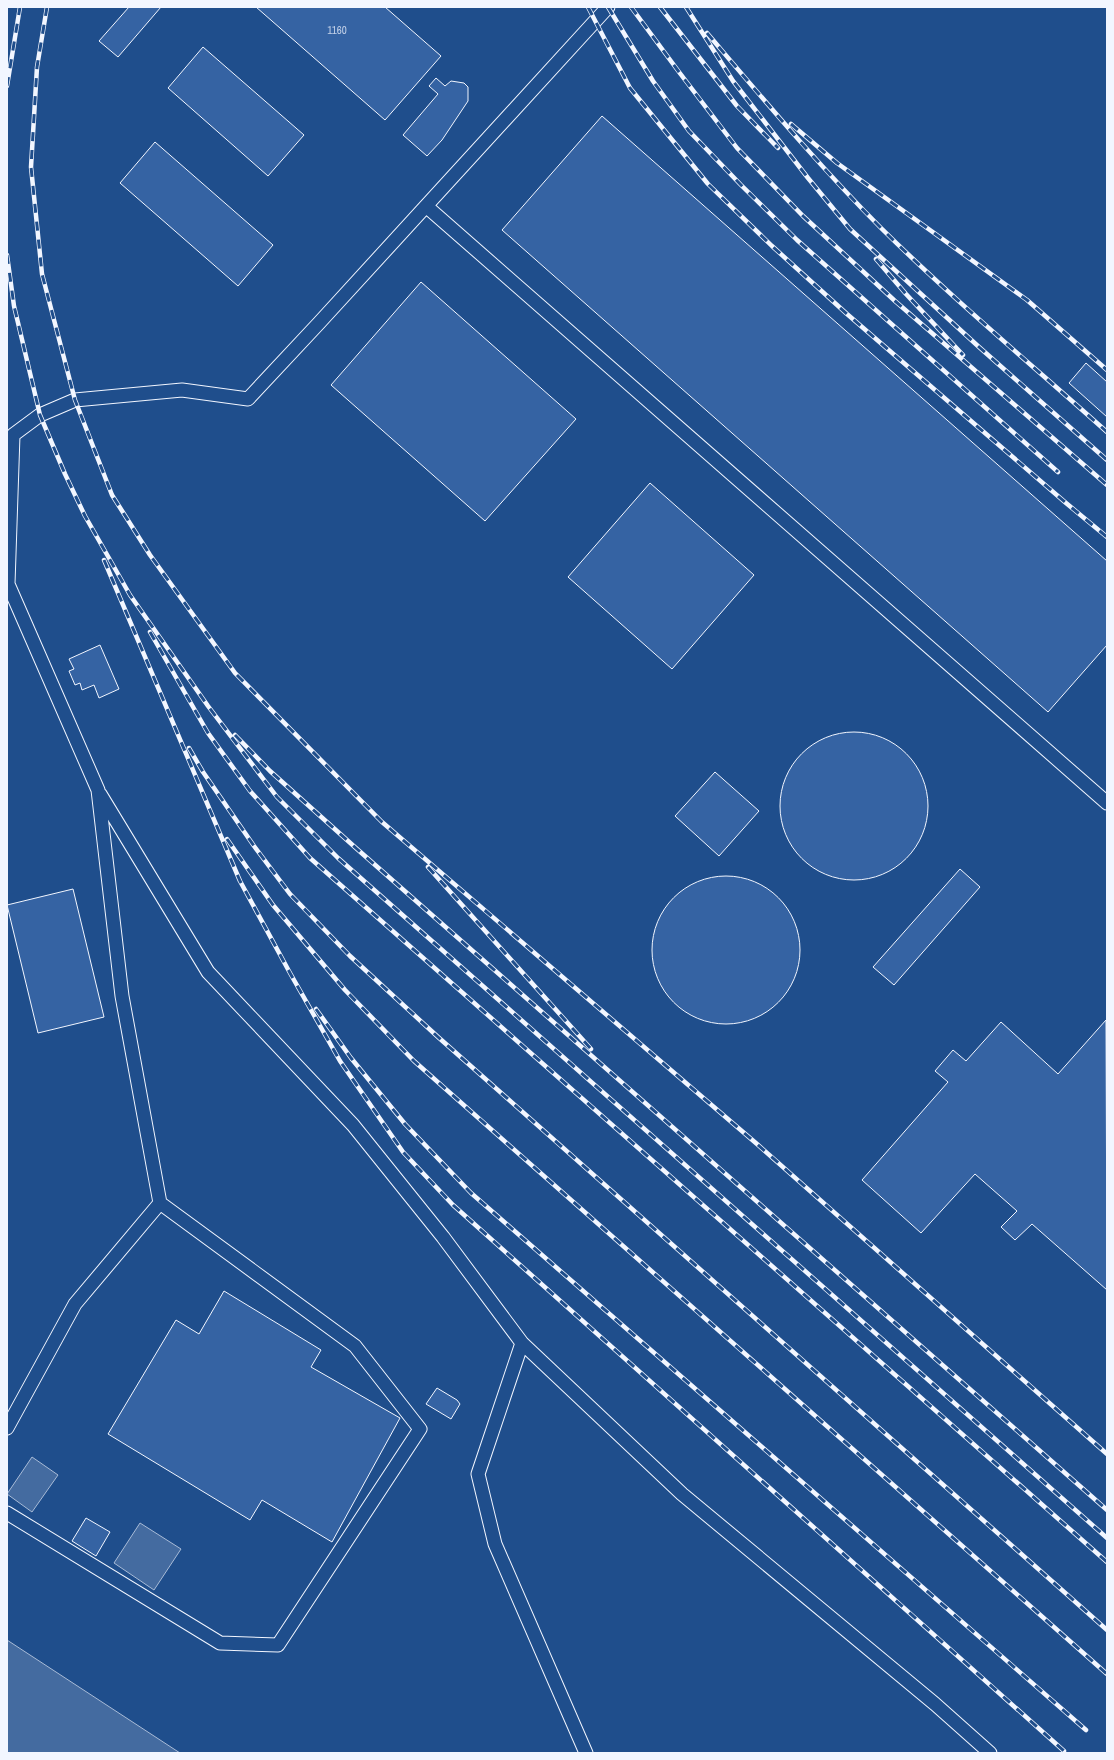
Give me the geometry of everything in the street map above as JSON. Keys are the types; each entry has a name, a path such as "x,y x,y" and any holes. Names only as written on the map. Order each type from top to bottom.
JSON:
{"lane":[{"path":"608,7 248,399 182,390 75,400 40,414 13,435 8,585 98,790 208,972 353,1125 443,1237 522,1343 682,1494 935,1704 990,1753"},
{"path":"426,206 1107,803"},
{"path":"7,1513 220,1643 278,1645 420,1429 355,1346 160,1203 122,996 98,790"},
{"path":"7,1428 75,1304 160,1203"},
{"path":"522,1343 478,1474 495,1544 586,1753"}],"water":[{"path":"32,1457 58,1475 32,1512 7,1494"},
{"path":"140,1523 181,1549 154,1590 114,1563"},
{"path":"7,1640 180,1753 7,1753"}],"building":[{"path":"129,7 161,7 118,57 99,41"},
{"path":"256,7 385,7 441,56 385,120"},
{"path":"203,47 304,135 268,176 168,88"},
{"path":"436,78 445,86 451,81 464,83 468,87 468,101 442,140 427,156 403,135 438,94 429,86"},
{"path":"602,116 1107,561 1107,645 1048,712 502,230"},
{"path":"155,142 273,245 238,286 120,183"},
{"path":"421,282 576,419 485,521 331,385"},
{"path":"1086,363 1107,382 1107,417 1069,383"},
{"path":"650,483 754,575 672,669 568,577"},
{"path":"100,645 119,689 99,698 94,685 82,690 80,683 75,685 69,671 74,669 69,659"},
{"path":"847,732 861,732 876,735 889,740 907,753 920,771 923,778 927,792 927,820 923,834 920,841 907,859 889,872 882,875 861,880 847,880 832,877 819,872 801,859 788,841 785,834 780,813 780,799 783,784 788,771 801,753 819,740 826,737"},
{"path":"715,772 759,811 719,856 675,816"},
{"path":"960,869 980,887 894,985 873,967"},
{"path":"733,876 754,881 767,888 783,903 795,922 799,936 799,964 795,978 788,991 773,1007 767,1012 748,1021 733,1024 719,1024 698,1019 685,1012 664,991 657,978 653,964 652,943 657,922 664,909 685,888 698,881 712,877"},
{"path":"73,889 104,1017 38,1033 7,905"},
{"path":"1106,1020 1107,1290 1032,1224 1015,1240 1001,1227 1017,1211 975,1174 921,1233 862,1180 948,1082 935,1071 953,1050 966,1061 1001,1022 1058,1074"},
{"path":"224,1291 321,1350 311,1367 400,1418 332,1542 262,1500 250,1520 108,1434 176,1320 199,1334"},
{"path":"437,1388 457,1400 460,1404 451,1419 426,1404"},
{"path":"86,1518 110,1532 96,1556 72,1541"}],"railway":[{"path":"7,86 20,7"},
{"path":"47,7 37,67 31,167 42,274 75,400 112,495 150,555 235,673 382,822 757,1144 1107,1454"},
{"path":"588,7 630,88 708,184 772,246 847,314 1107,537"},
{"path":"608,7 653,81 689,131 741,185 797,240 1058,472"},
{"path":"631,7 737,148 803,216 895,301 1107,485"},
{"path":"660,7 737,106 778,148"},
{"path":"686,7 733,81 808,178 850,229 979,347 1107,460"},
{"path":"707,33 814,157 882,229 965,307 1107,432"},
{"path":"791,124 837,163 1027,300 1107,370"},
{"path":"7,255 14,306 40,415 85,516 130,595 208,706 277,797 338,858 1107,1538"},
{"path":"876,259 906,294 963,355"},
{"path":"104,560 240,881 340,1061 403,1152 453,1205 1064,1751"},
{"path":"150,632 208,733 250,791 310,858 1107,1562"},
{"path":"235,735 270,771 357,849 1107,1510"},
{"path":"189,748 203,772 254,846 290,894 350,956 438,1037 1107,1630"},
{"path":"227,839 273,905 345,990 414,1061 1107,1674"},
{"path":"428,867 591,1049"},
{"path":"316,1009 351,1058 405,1124 471,1193 1086,1730"}]}
